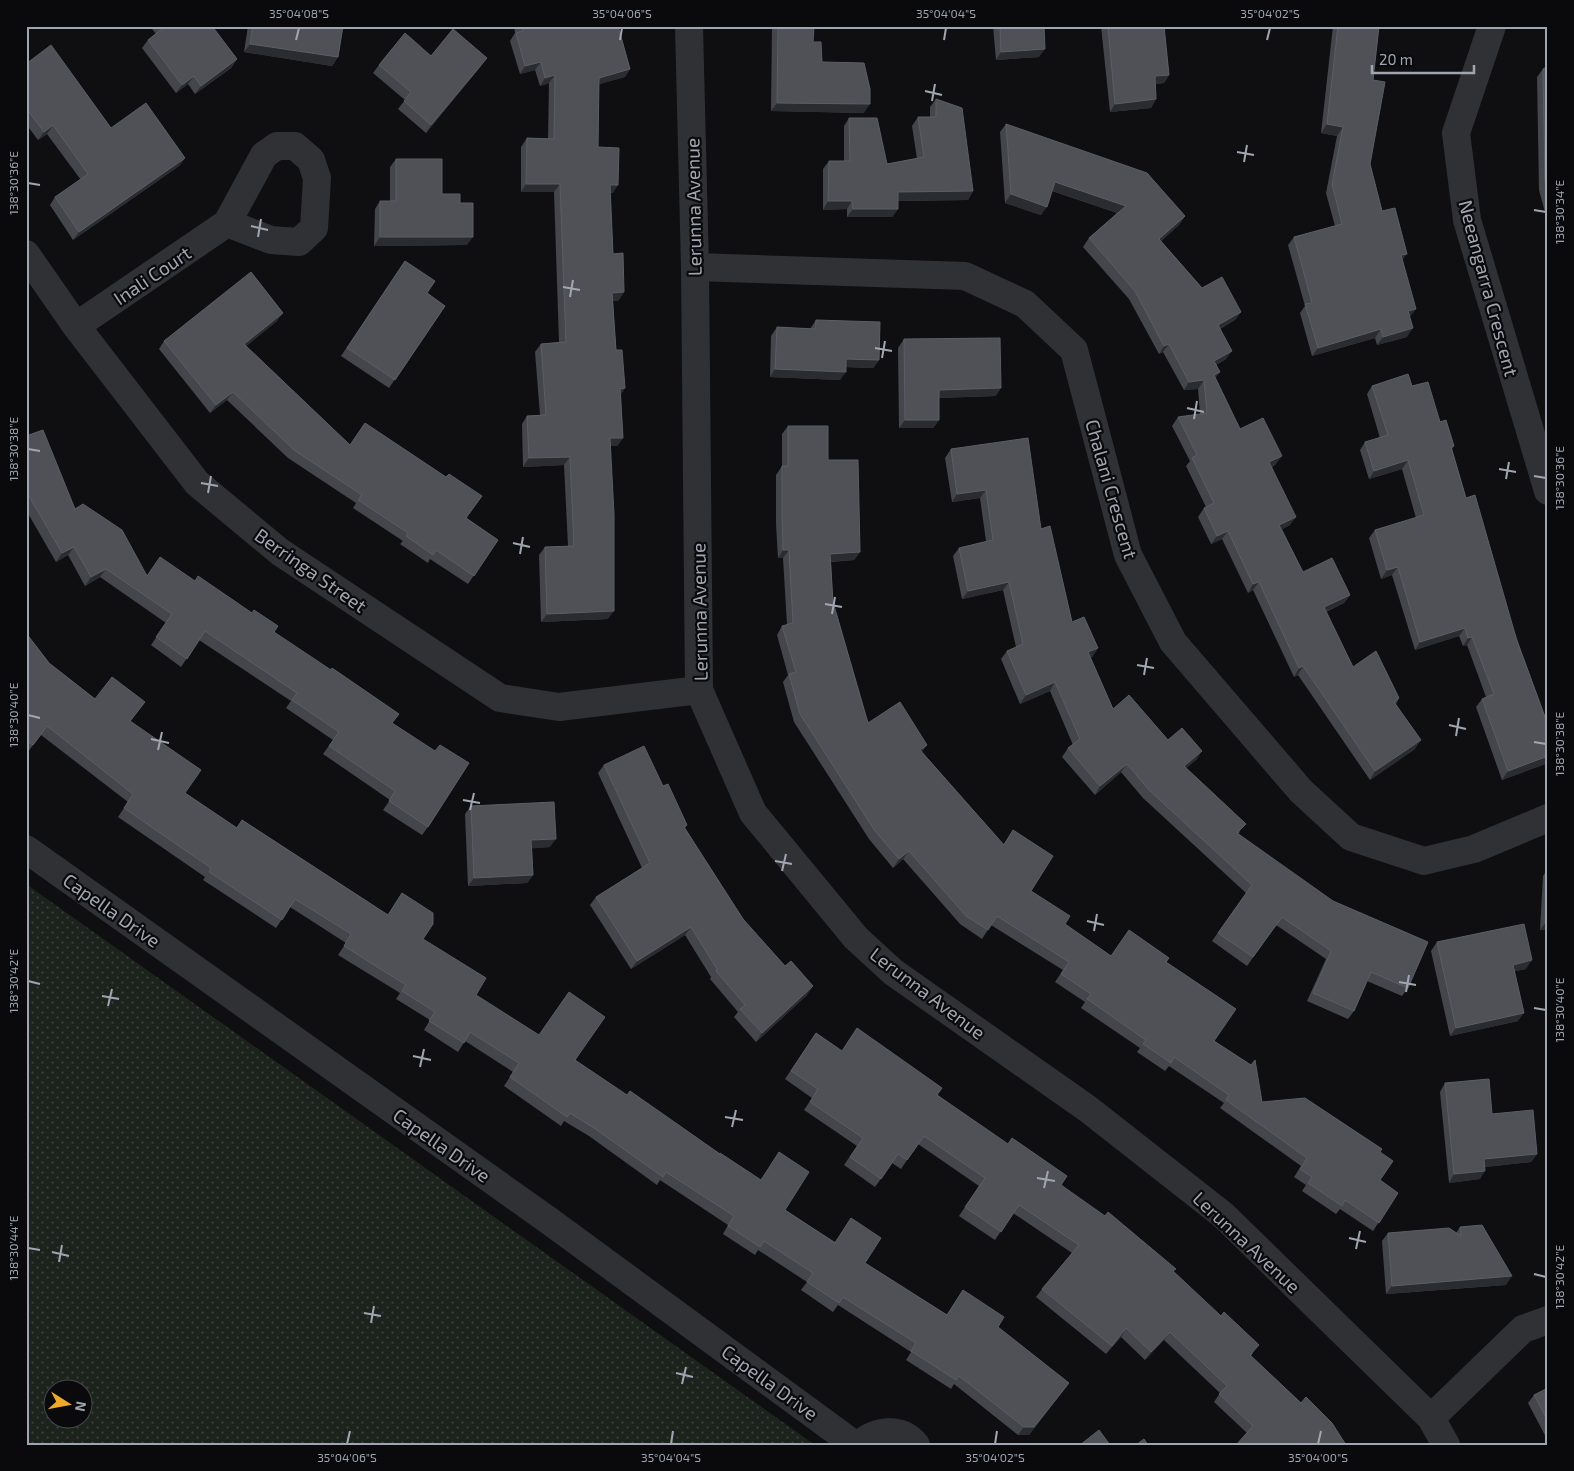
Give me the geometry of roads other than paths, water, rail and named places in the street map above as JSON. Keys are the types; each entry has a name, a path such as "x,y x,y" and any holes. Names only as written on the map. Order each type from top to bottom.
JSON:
{"street":[{"name":"Lerunna Avenue","path":"689,26 695,267 700,690 753,812 856,938 893,972 1088,1109 1223,1215 1431,1418 1446,1445"},
{"name":"Neeangarra Crescent","path":"1492,26 1456,133 1467,220 1548,491"},
{"name":"Inali Court","path":"76,326 227,223"},
{"name":"Berringa Street","path":"26,254 76,326 197,483 280,552 500,698 559,707 700,690"},
{"name":"Chalani Crescent","path":"695,267 965,276 1025,304 1074,350 1128,555 1173,642 1301,791 1351,837 1424,861 1474,849 1548,818"},
{"name":"Capella Drive","path":"26,849 533,1209 857,1445"},
{"path":"1431,1418 1523,1329 1548,1320"},
{"path":"857,1445 866,1438 878,1433 890,1432 902,1434 916,1445"}]}
